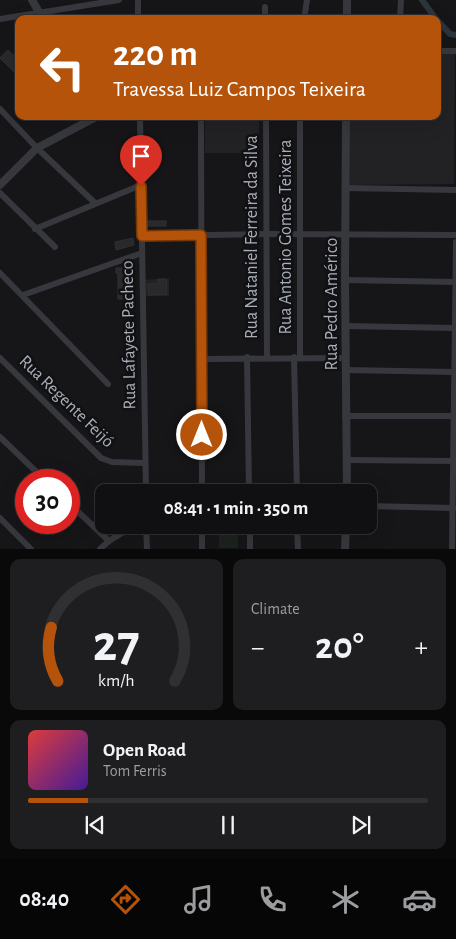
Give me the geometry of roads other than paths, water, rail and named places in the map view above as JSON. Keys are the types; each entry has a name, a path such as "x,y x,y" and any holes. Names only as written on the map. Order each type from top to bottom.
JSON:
{"street":[{"path":"32,0 41,15 119,0"},
{"path":"138,0 138,15"},
{"path":"305,15 307,0"},
{"path":"346,15 347,0"},
{"path":"400,15 401,0"},
{"path":"265,7 265,15"},
{"path":"0,19 15,18"},
{"path":"441,51 456,51"},
{"path":"0,109 37,148 96,203"},
{"path":"0,185 37,148 90,120"},
{"name":"Rua Lafayete Pacheco","path":"140,120 146,484"},
{"path":"201,120 202,484"},
{"name":"Rua Nataniel Ferreira da Silva","path":"266,120 267,357"},
{"name":"Rua Antonio Gomes Teixeira","path":"297,484 300,120"},
{"name":"Rua Pedro Américo","path":"346,120 346,484"},
{"path":"35,229 141,186"},
{"path":"346,188 456,190"},
{"path":"0,193 55,247"},
{"path":"142,236 266,234 456,235"},
{"path":"452,549 455,436 454,328 456,242"},
{"path":"23,295 142,252"},
{"path":"0,273 108,384"},
{"path":"345,280 455,282"},
{"path":"133,301 143,301"},
{"path":"346,326 454,328"},
{"path":"202,359 246,357 346,358"},
{"path":"246,357 249,484"},
{"name":"Rua Regente Feijó","path":"0,358 101,458 112,462 145,463"},
{"path":"347,370 454,372"},
{"path":"345,416 454,416"},
{"path":"0,437 33,469"},
{"path":"347,460 454,461"},
{"path":"377,506 453,508"},
{"path":"80,513 109,541"},
{"path":"0,518 31,549"},
{"path":"100,549 120,534"},
{"path":"146,534 147,549"},
{"path":"202,534 202,549"},
{"path":"250,534 250,549"},
{"path":"297,534 298,549"},
{"path":"345,549 346,534"}],"waterway":[{"path":"422,0 433,15"},
{"path":"441,24 450,34 456,35"}]}
